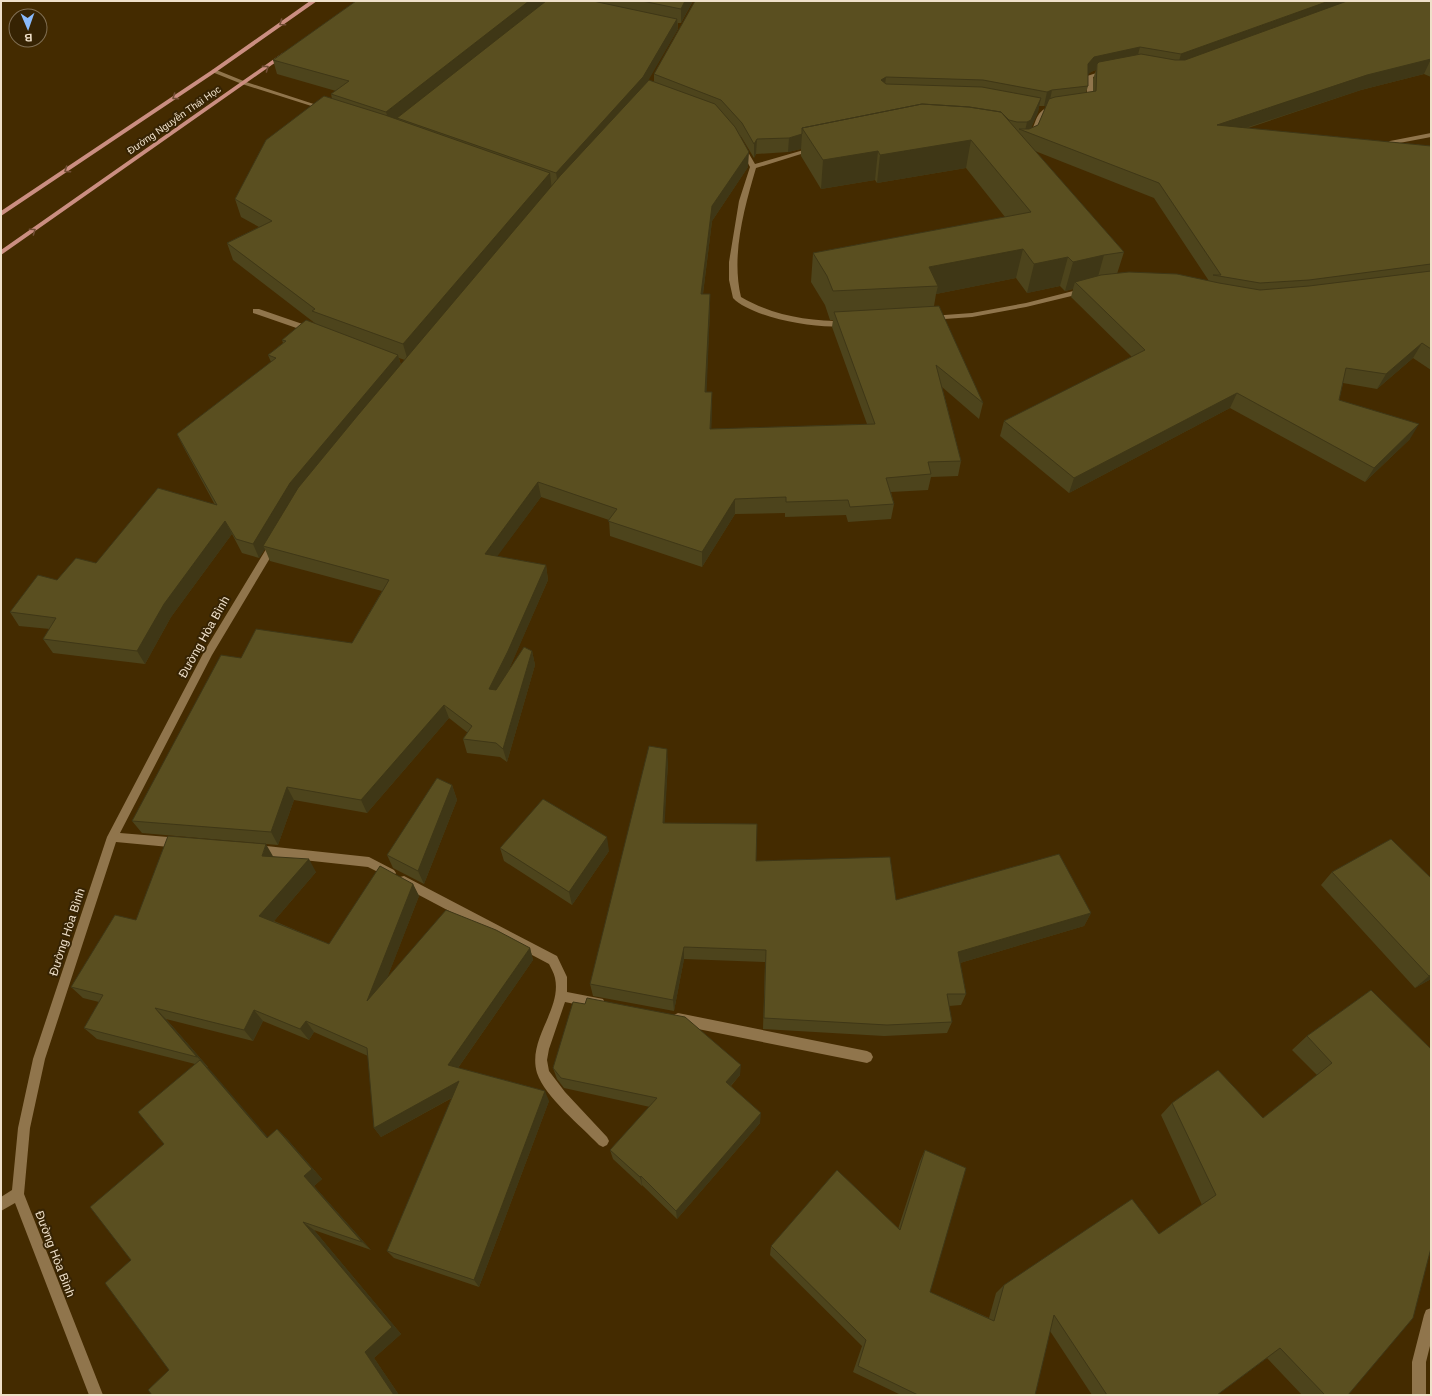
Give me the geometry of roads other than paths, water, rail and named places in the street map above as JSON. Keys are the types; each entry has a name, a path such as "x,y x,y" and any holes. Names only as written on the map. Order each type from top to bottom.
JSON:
{"main road":[{"name":"Đường Nguyễn Thái Học","path":"1,214 214,71 314,1"},
{"name":"Đường Nguyễn Thái Học","path":"1,253 244,84 288,51"}],"street":[{"path":"1085,106 1090,102 1090,76 1114,69"},
{"path":"214,71 244,84 332,112"},
{"path":"1025,140 1032,137 1042,112 1049,108 1064,107"},
{"path":"1038,108 1045,110"},
{"path":"1377,150 1392,142 1431,135"},
{"path":"738,140 753,167 743,201 733,262 733,280 737,298 759,310 787,318 821,324 858,322"},
{"path":"753,167 785,156 821,148"},
{"path":"922,319 972,315 1026,305 1096,287"},
{"path":"256,310 322,335"},
{"name":"Đường Hòa Bình","path":"96,1395 18,1194 24,1128 39,1059 112,836 208,653 280,533"},
{"path":"112,836 189,844"},
{"path":"244,849 369,862 553,960 561,978 560,996 541,1052 543,1072 553,1087 604,1141"},
{"path":"560,996 614,1006"},
{"path":"668,1017 867,1057"},
{"path":"1,1204 18,1194"},
{"path":"1419,1395 1418,1362 1431,1315"}]}
